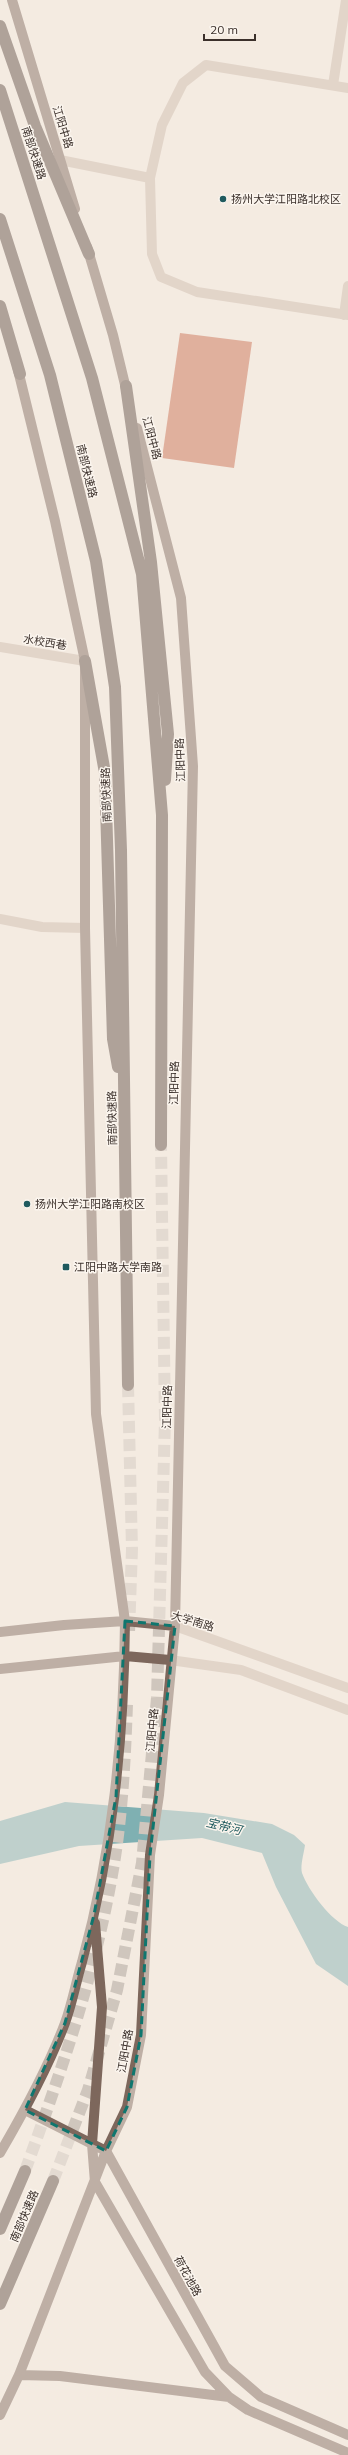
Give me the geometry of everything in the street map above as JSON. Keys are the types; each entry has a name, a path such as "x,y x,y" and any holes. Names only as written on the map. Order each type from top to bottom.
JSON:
{"highway":[{"path":"0,26 35,126 89,254"},
{"name":"南部快速路","path":"0,90 92,378 142,574 162,815 161,1145"},
{"name":"南部快速路","path":"0,219 50,375 96,561 115,687 121,858 128,1384"},
{"path":"0,306 20,374"},
{"path":"126,386 151,562 168,734 162,815"},
{"path":"85,661 105,773 113,1039 125,1110"},
{"name":"南部快速路","path":"0,2229 25,2171"},
{"name":"南部快速路","path":"0,2304 53,2181"}],"main road":[{"name":"江阳中路","path":"0,2415 19,2375 106,2151 127,2107 141,2035 150,1855 159,1795 170,1660 175,1626 193,766 181,598 113,335 12,0"},
{"name":"江阳中路","path":"0,311 20,374 55,521 85,661 85,928 96,1414 125,1621 125,1656 116,1798 94,1915 65,2023 25,2110 0,2153"},
{"name":"大学南路","path":"0,1632 125,1621 175,1626"},
{"path":"0,1669 125,1656 170,1660"},
{"name":"江阳中路","path":"94,1915 102,2007 92,2144 95,2182"},
{"path":"25,2110 106,2151"},
{"name":"荷花池路","path":"106,2151 225,2366 260,2397 348,2435"},
{"path":"95,2182 205,2372 229,2397 248,2410 348,2453"},
{"path":"19,2375 60,2376 229,2397"}],"street":[{"path":"333,85 346,0"},
{"path":"348,88 206,65 183,83 162,125 150,178 152,254 161,277 197,292 346,315 348,286"},
{"path":"60,160 150,178"},
{"name":"水校西巷","path":"0,647 85,661"},
{"path":"0,919 42,926 85,928"},
{"name":"大学南路","path":"175,1626 348,1688"},
{"path":"170,1660 241,1670 348,1710"}],"highlighted area":[{"path":"125,1621 175,1626 150,1855 141,2035 127,2107 106,2151 25,2110 65,2023 94,1915 116,1797"}],"water":[{"name":"宝带河","path":"65,1802 204,1813 272,1824 294,1835 305,1845 302,1873 309,1888 335,1919 348,1927 348,1986 316,1964 276,1887 262,1853 202,1838 79,1846 0,1864 0,1821"}],"building":[{"path":"180,333 252,342 234,468 162,458"}],"tunnel":[{"path":"53,2181 88,2090 117,1990 142,1863 157,1698 165,1420 161,1145"},
{"path":"128,1385 132,1549 129,1633"},
{"path":"25,2171 51,2099 75,2025 105,1913 121,1811 127,1704"}],"place":[{"name":"扬州大学江阳路北校区","path":"223,199"},
{"name":"扬州大学江阳路南校区","path":"27,1204"},
{"name":"江阳中路大学南路","path":"66,1267"}]}
